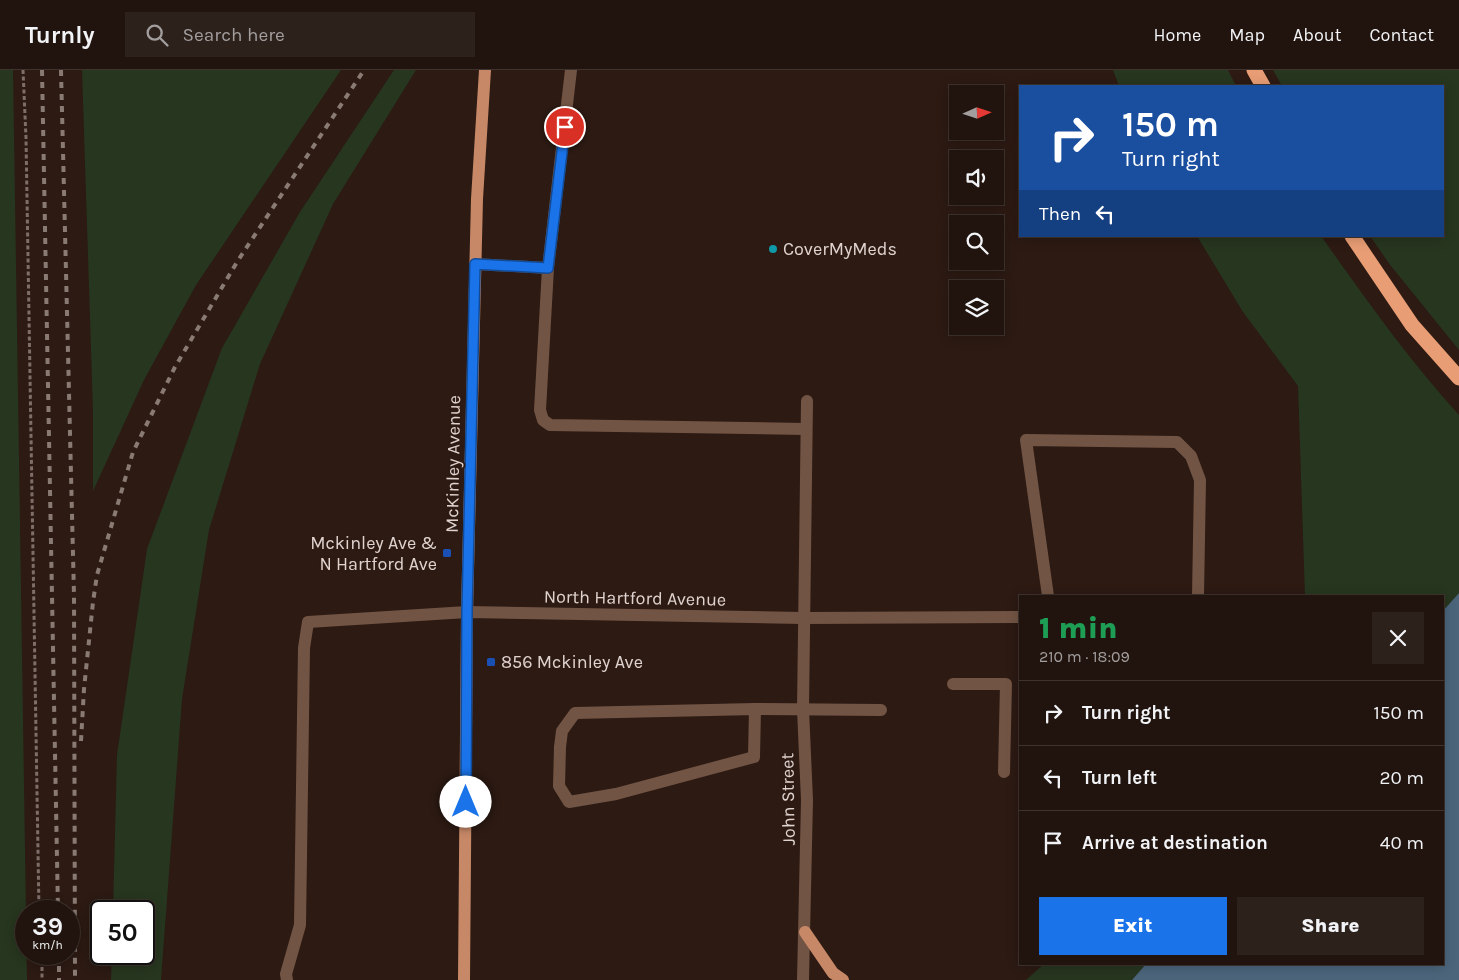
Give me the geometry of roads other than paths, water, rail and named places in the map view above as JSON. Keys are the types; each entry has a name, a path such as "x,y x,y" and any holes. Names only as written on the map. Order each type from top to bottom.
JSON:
{"highway":[{"path":"1254,70 1262,85"},
{"path":"1353,237 1412,325 1459,378"}],"main road":[{"name":"McKinley Avenue","path":"464,980 467,612 475,264 485,70"},
{"path":"805,932 833,973 843,980"}],"street":[{"path":"571,70 548,268 540,410 543,420 550,425 806,429"},
{"path":"475,264 548,268"},
{"name":"John Street","path":"803,980 807,800 803,709 803,618 807,401"},
{"path":"1048,595 1026,440 1177,442 1191,456 1200,480 1198,595"},
{"name":"North Hartford Avenue","path":"287,980 286,974 300,925 304,648 308,622 467,612 803,618 1019,617"},
{"path":"953,684 1006,684 1004,772"},
{"path":"755,709 754,758 616,794 569,802 559,786 562,731 575,713 755,709 881,710"}],"water":[{"path":"1459,593 1459,980 1132,980 1145,965 1444,965 1444,610"}],"railway":[{"path":"42,70 58,900"},
{"path":"61,70 74,595 75,980"},
{"path":"81,741 84,689 97,575 133,452 175,367 237,262 364,70"},
{"path":"59,965 59,980"}],"place":[{"name":"CoverMyMeds","path":"773,249"},
{"name":"Mckinley Ave & N Hartford Ave","path":"447,553"},
{"name":"856 Mckinley Ave","path":"491,662"}]}
